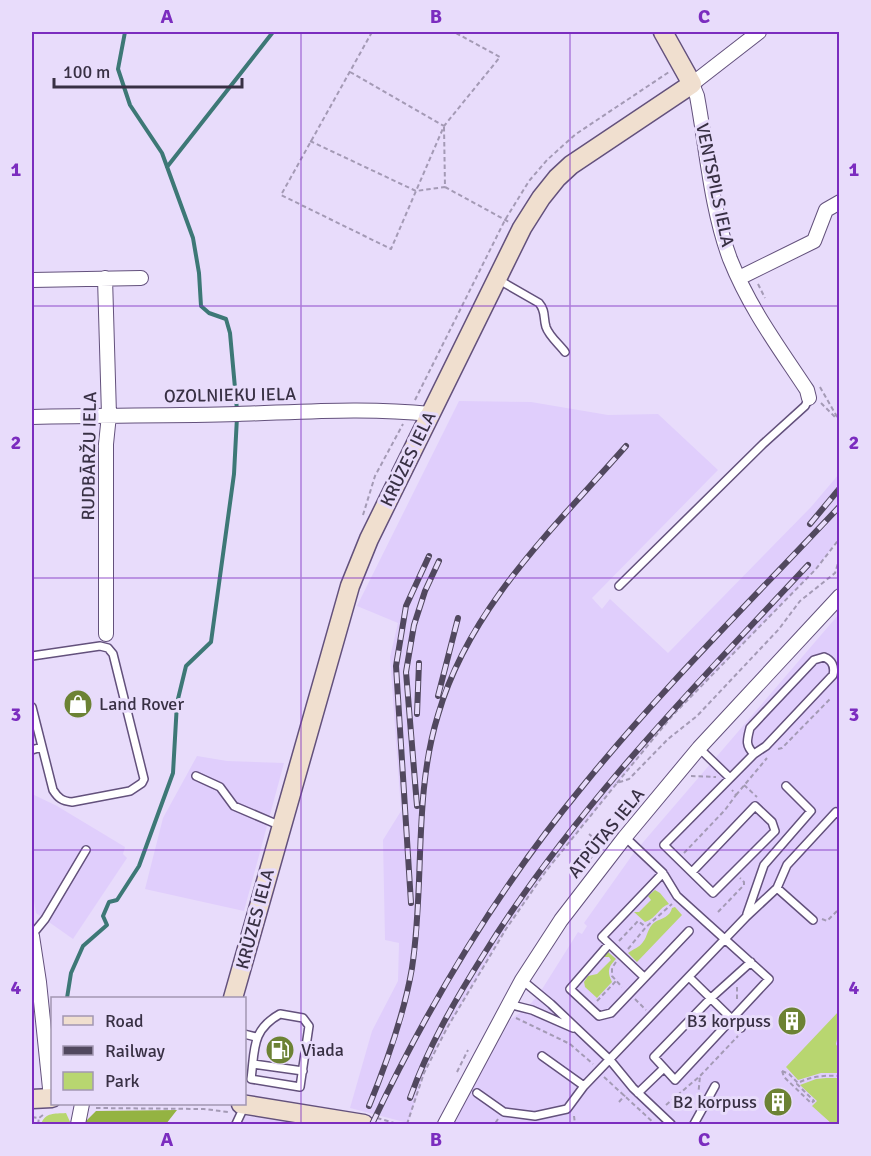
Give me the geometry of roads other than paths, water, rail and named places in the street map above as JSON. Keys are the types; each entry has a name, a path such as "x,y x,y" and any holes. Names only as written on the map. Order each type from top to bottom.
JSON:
{"street":[{"name":"VENTSPILS IELA","path":"663,32 697,96 715,201 730,258 745,275 764,327 814,399"},
{"name":"KRŪZES IELA","path":"234,997 350,586 369,538 522,228 541,198 557,178 572,165 692,84 759,32"},
{"path":"745,275 814,241 826,210 840,202"},
{"name":"RUDBĀRŽU IELA","path":"105,278 109,415 106,444 105,640"},
{"path":"32,280 141,278"},
{"name":"OZOLNIEKU IELA","path":"32,417 300,411 410,411 430,414"},
{"name":"ATPŪTAS IELA","path":"438,1124 510,1010 522,980 561,920 625,837 699,748 839,598"},
{"path":"32,936 39,982 50,1103 32,1099"},
{"path":"78,1125 81,1106"},
{"path":"243,1107 364,1125"}],"lane":[{"path":"497,279 544,308 545,325 565,352"},
{"path":"619,585 763,444 814,399"},
{"path":"32,656 100,646 105,640 117,662 144,779 142,783 130,790 72,802 63,801 53,790 32,707"},
{"path":"692,872 754,806 772,822 775,831 713,893 664,845 754,754 766,746 833,675 833,666 828,659 820,657 814,660 750,728 746,742 754,754"},
{"path":"32,750 41,747"},
{"path":"699,748 730,778"},
{"path":"196,776 223,789 234,806 281,826"},
{"path":"746,917 764,865 811,811 786,786"},
{"path":"477,1093 504,1112 535,1116 567,1109 599,1070 746,917 777,888 787,866 836,812 840,815"},
{"path":"625,837 663,873 677,896 769,979 675,1080 654,1057 711,998 751,963"},
{"path":"32,930 36,930 45,919 86,850"},
{"path":"645,977 602,937 663,873"},
{"path":"777,888 817,919"},
{"path":"611,946 570,989 599,1016 611,1013 689,931"},
{"path":"689,977 741,1031"},
{"path":"522,980 610,1060 638,1093 671,1125"},
{"path":"510,1010 532,1010 578,1030"},
{"path":"280,1014 303,1018 309,1026 300,1087 251,1079 256,1037 272,1018 280,1014"},
{"path":"246,1035 256,1037"},
{"path":"542,1056 584,1086"},
{"path":"253,1064 303,1071"},
{"path":"638,1093 664,1068"},
{"path":"694,1125 715,1086"},
{"path":"236,1125 243,1107"}],"waterway":[{"path":"125,32 118,69 130,105 162,153 193,238 199,273 201,306 209,313 226,319 230,333 237,410"},
{"path":"167,167 273,32"},
{"path":"67,997 71,973 83,946 107,925 103,916 109,902 117,900 139,866 173,773 177,703 186,666 211,642 234,474 237,417"}],"railway":[{"path":"369,1106 394,1038 412,968 416,936 425,777 438,715 452,676 470,639 492,604 543,539 626,446"},
{"path":"810,524 840,488"},
{"path":"372,1124 417,1035 466,949 521,866 551,826 644,714 840,506"},
{"path":"411,903 396,666 406,606 429,556"},
{"path":"417,806 406,672 414,625 425,591 439,561"},
{"path":"410,1098 434,1042 463,989 519,901 556,849 637,751 808,565"},
{"path":"438,696 458,618"},
{"path":"417,714 419,663"}],"place":[{"name":"Land Rover","path":"78,704"},
{"name":"B3 korpuss","path":"792,1021"},
{"name":"Viada","path":"280,1050"},
{"name":"B2 korpuss","path":"778,1102"}]}
